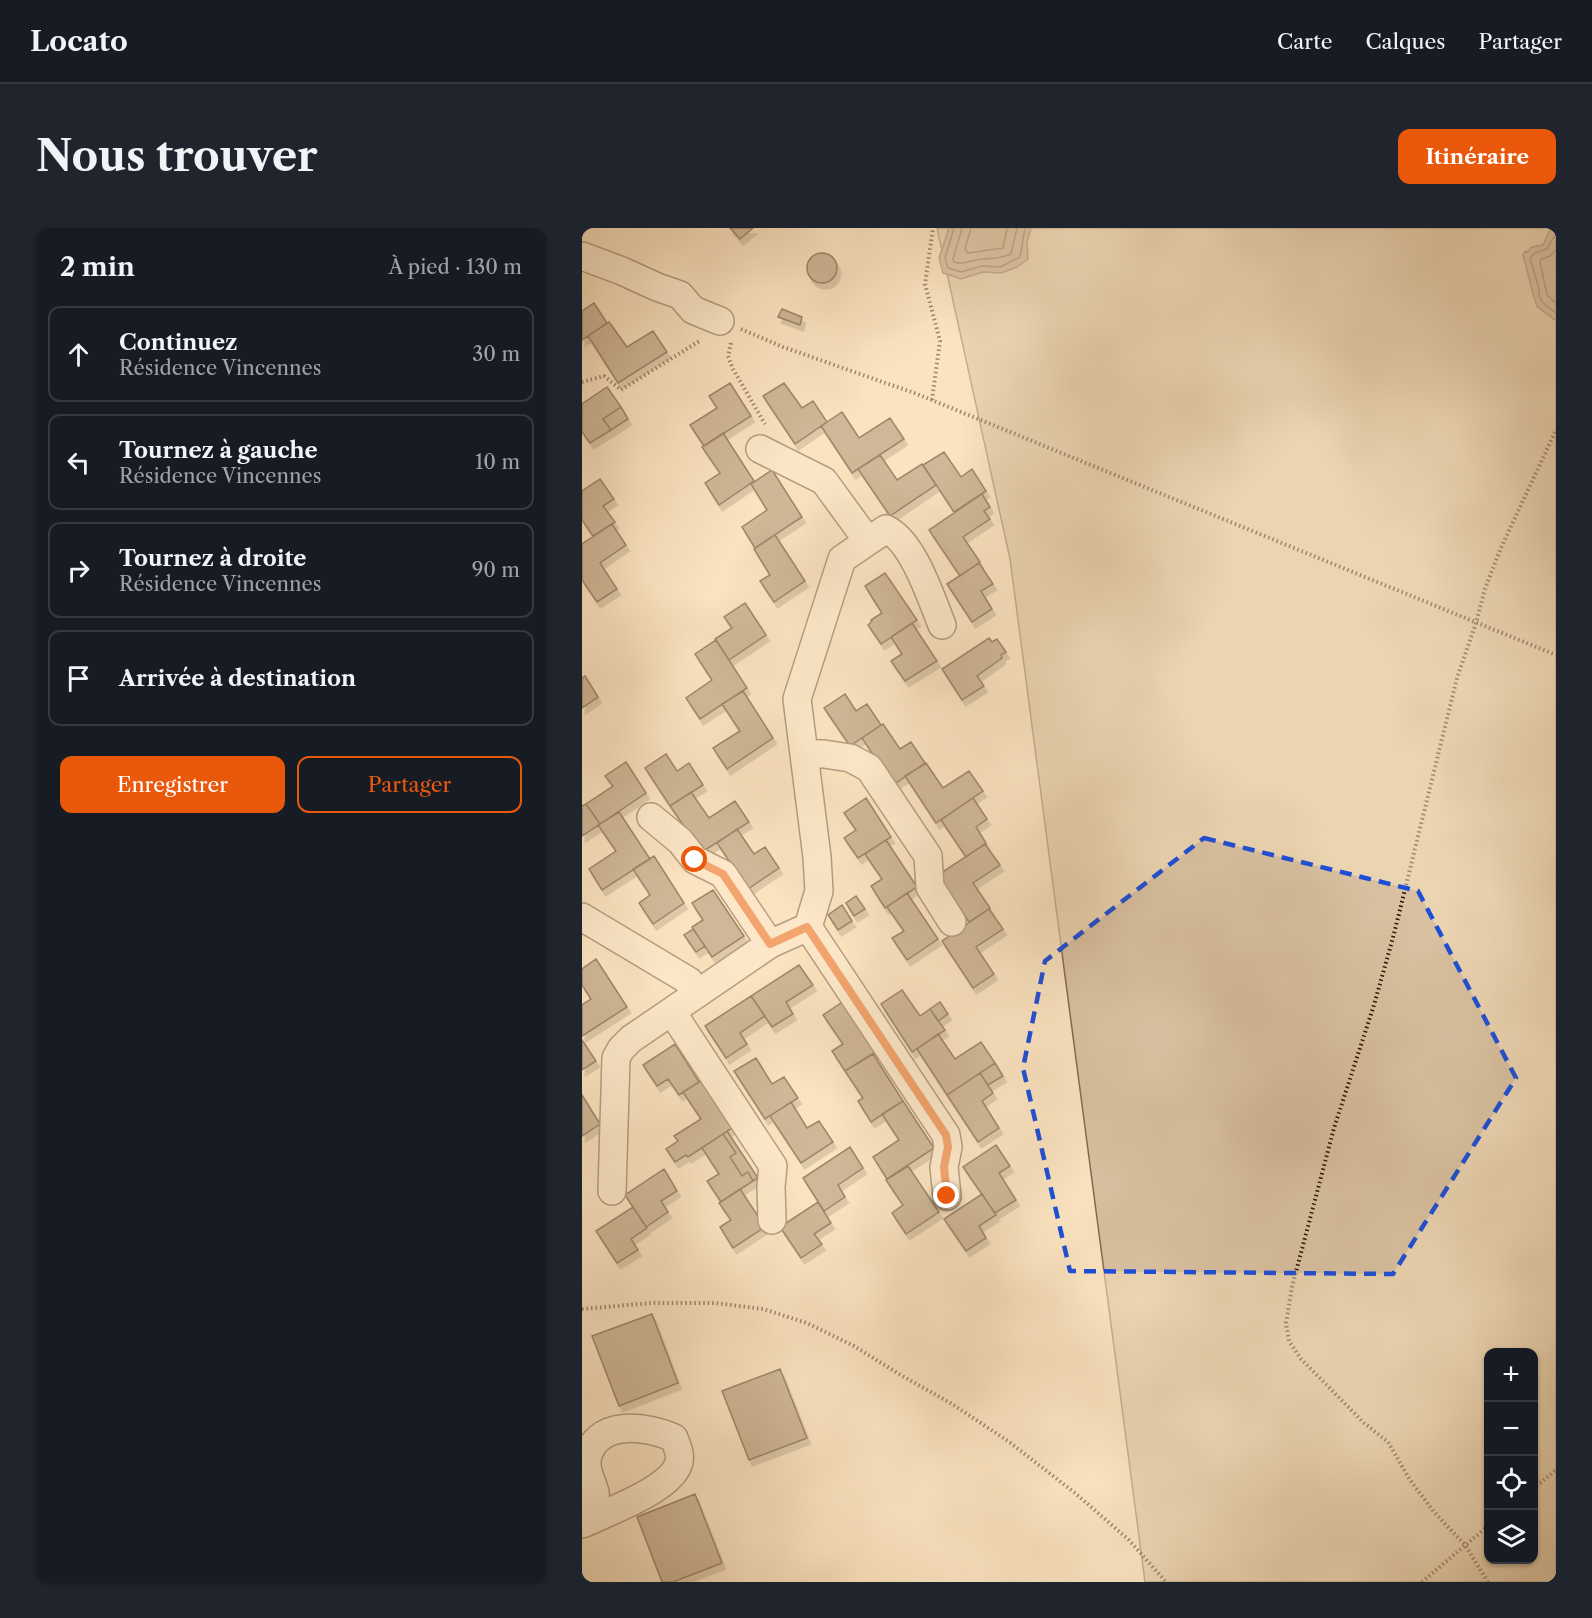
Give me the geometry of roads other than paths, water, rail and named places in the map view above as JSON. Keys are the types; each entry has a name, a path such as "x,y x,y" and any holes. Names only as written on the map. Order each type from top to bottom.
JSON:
{"street":[{"path":"582,256 680,294 693,310 718,325"},
{"path":"760,449 824,481 867,540"},
{"path":"612,1191 616,1058 621,1049 631,1039 770,944 807,927 819,891 797,699 842,559 886,529 895,534 915,563 942,625"},
{"path":"805,754 824,754 850,759 869,768 928,856 930,887 952,922"},
{"path":"651,817 680,841 695,860 723,874 770,944"},
{"path":"582,917 688,981 694,996"},
{"path":"807,927 946,1135 948,1147 944,1167 947,1196"},
{"path":"672,1012 773,1166 772,1220"}],"water":[{"path":"949,228 1031,228 1027,242 1028,259 1017,267 1001,273 983,272 961,279 943,273 939,258"},
{"path":"1551,228 1556,228 1556,321 1537,306 1523,255 1532,247 1543,245"}]}
